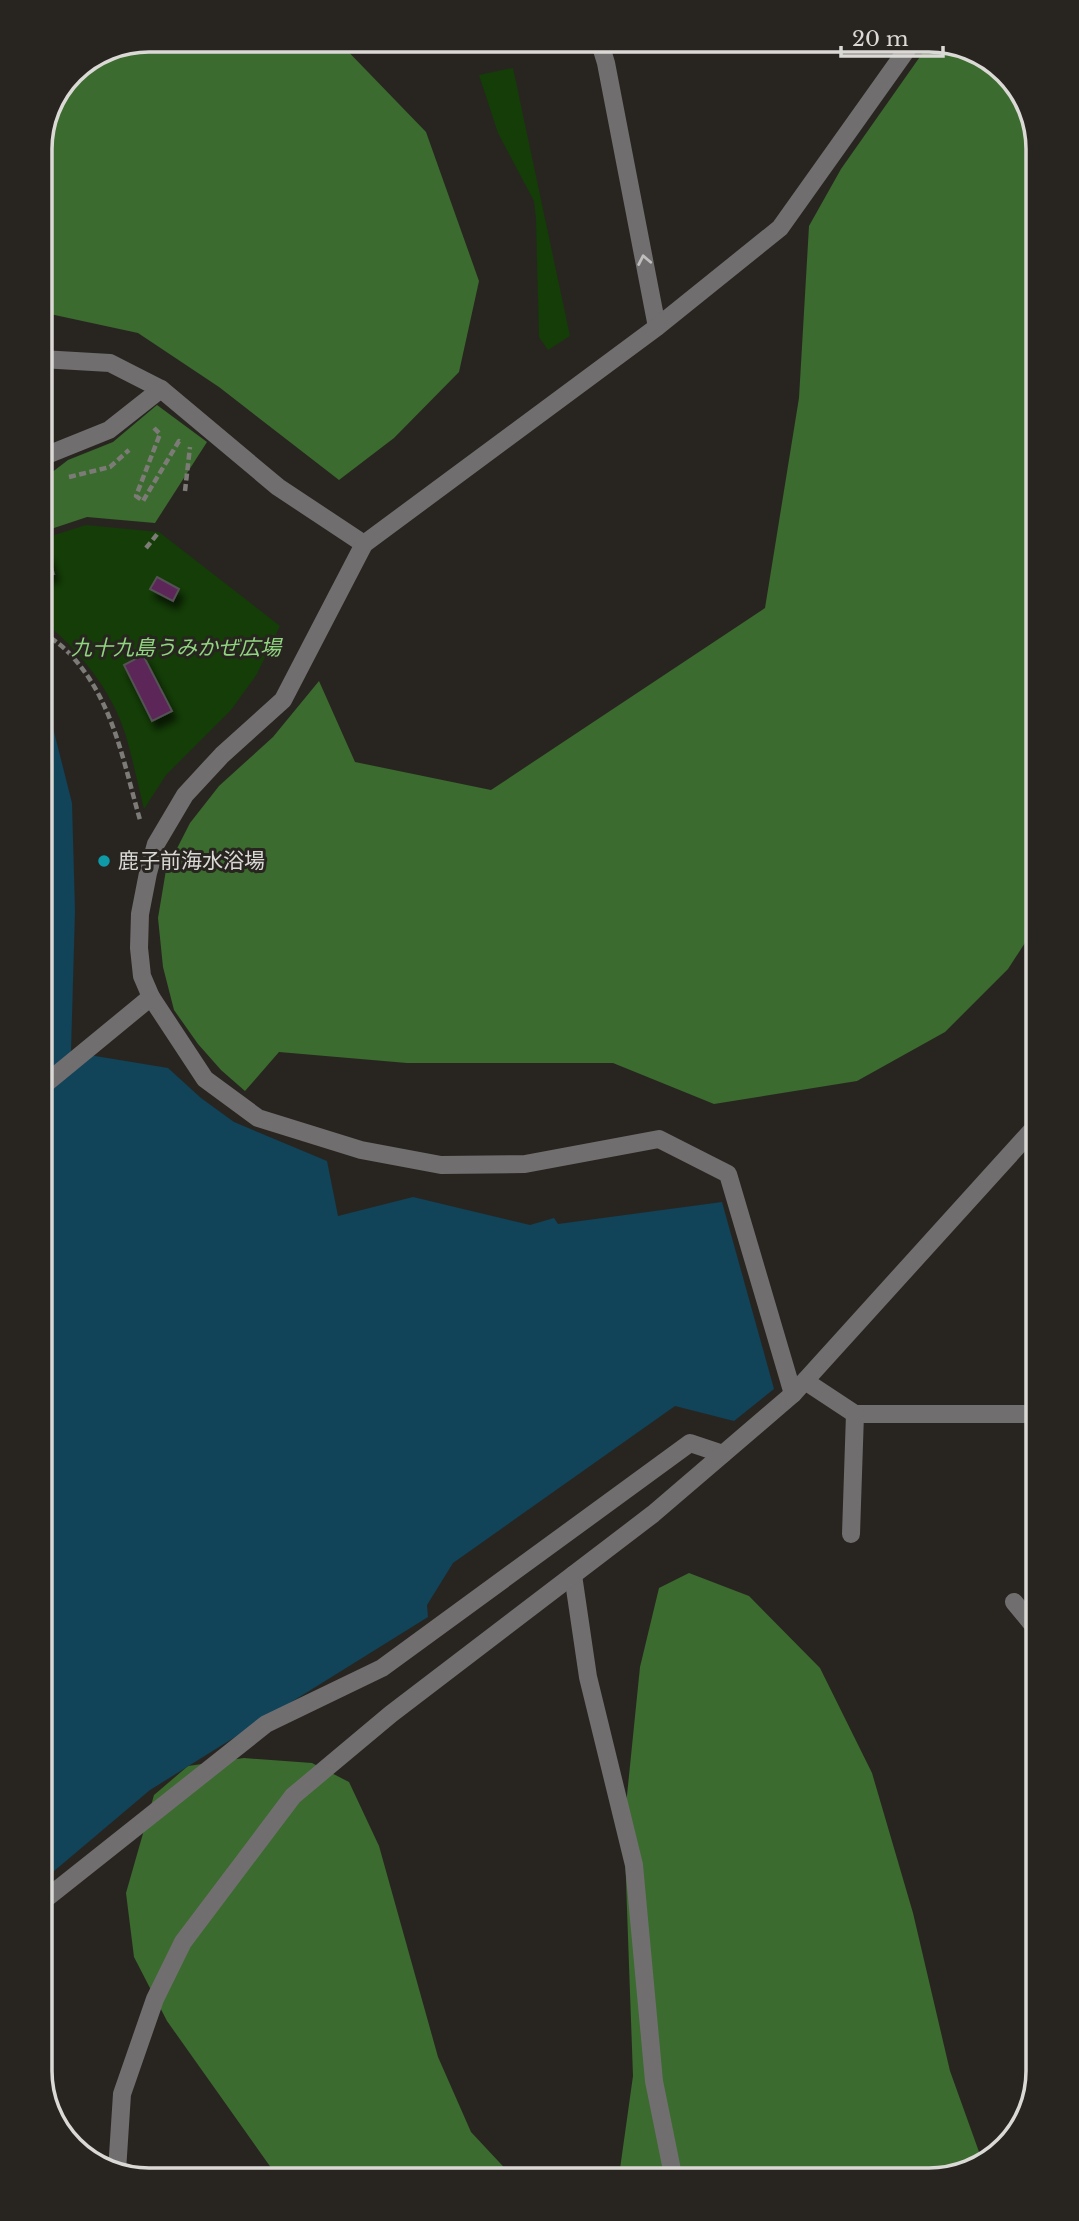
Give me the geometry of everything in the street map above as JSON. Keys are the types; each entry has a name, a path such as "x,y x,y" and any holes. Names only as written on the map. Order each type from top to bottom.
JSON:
{"street":[{"path":"603,53 657,327"},
{"path":"904,53 780,228 657,327 364,544 283,700 222,755 185,795 156,844 140,914 139,948 142,976 151,997 205,1079 258,1118 361,1150 441,1165 525,1164 659,1139 728,1174 799,1388 855,1413 1026,1413"},
{"path":"53,360 110,363 161,388 278,487 364,544"},
{"path":"53,453 108,430 161,388"},
{"path":"53,1078 151,997"},
{"path":"118,2162 122,2094 155,1999 183,1942 293,1796 391,1714 653,1514 799,1388 1026,1138"},
{"path":"851,1534 855,1413"},
{"path":"52,1894 266,1724 382,1668 690,1443 723,1454"},
{"path":"573,1574 588,1677 634,1865 654,2081 672,2168"},
{"path":"1014,1602 1026,1617"}],"path":[{"path":"146,435 155,427 160,434 136,496 143,501 179,441 190,447 185,491"},
{"path":"67,477 110,467 137,443"},
{"path":"146,548 159,532"},
{"path":"53,640 68,652 96,688 110,717 142,827 156,844"}],"green space":[{"path":"150,52 349,52 426,132 479,281 459,372 394,438 339,480 219,387 138,333 53,315 53,144 56,125 73,91 101,66 131,54"},
{"path":"923,53 954,56 988,73 998,81 1013,101 1025,131 1026,941 1008,969 945,1032 857,1081 714,1104 613,1063 407,1063 279,1052 245,1091 221,1070 198,1044 174,1010 163,967 158,918 166,870 190,823 219,786 273,737 319,681 355,762 491,790 765,608 799,398 809,226 841,169"},
{"path":"513,68 570,336 548,350 539,337 534,201 498,133 479,75"},
{"path":"157,405 207,442 155,523 87,517 53,528 53,472 68,460 113,442"},
{"name":"九十九島うみかぜ広場","path":"86,525 159,532 280,626 257,674 231,710 166,775 144,809 126,736 112,703 93,672 53,630 53,536"},
{"path":"689,1573 749,1596 820,1668 872,1773 913,1913 950,2071 978,2155 948,2167 929,2168 620,2168 633,2076 624,1825 640,1667 659,1588"},
{"path":"244,1758 312,1763 349,1782 379,1846 438,2057 471,2132 505,2168 271,2168 167,2021 134,1957 126,1893 154,1795 188,1766"}],"water":[{"path":"53,727 72,803 75,911 71,1052 168,1068 201,1098 234,1122 327,1161 338,1216 413,1197 530,1225 554,1218 558,1224 722,1202 774,1389 734,1421 675,1406 453,1563 427,1605 428,1617 150,1790 52,1873"}],"building":[{"path":"157,577 179,589 173,601 150,589"},
{"path":"143,655 172,711 152,721 124,665"}],"place":[{"name":"鹿子前海水浴場","path":"104,861"}]}
